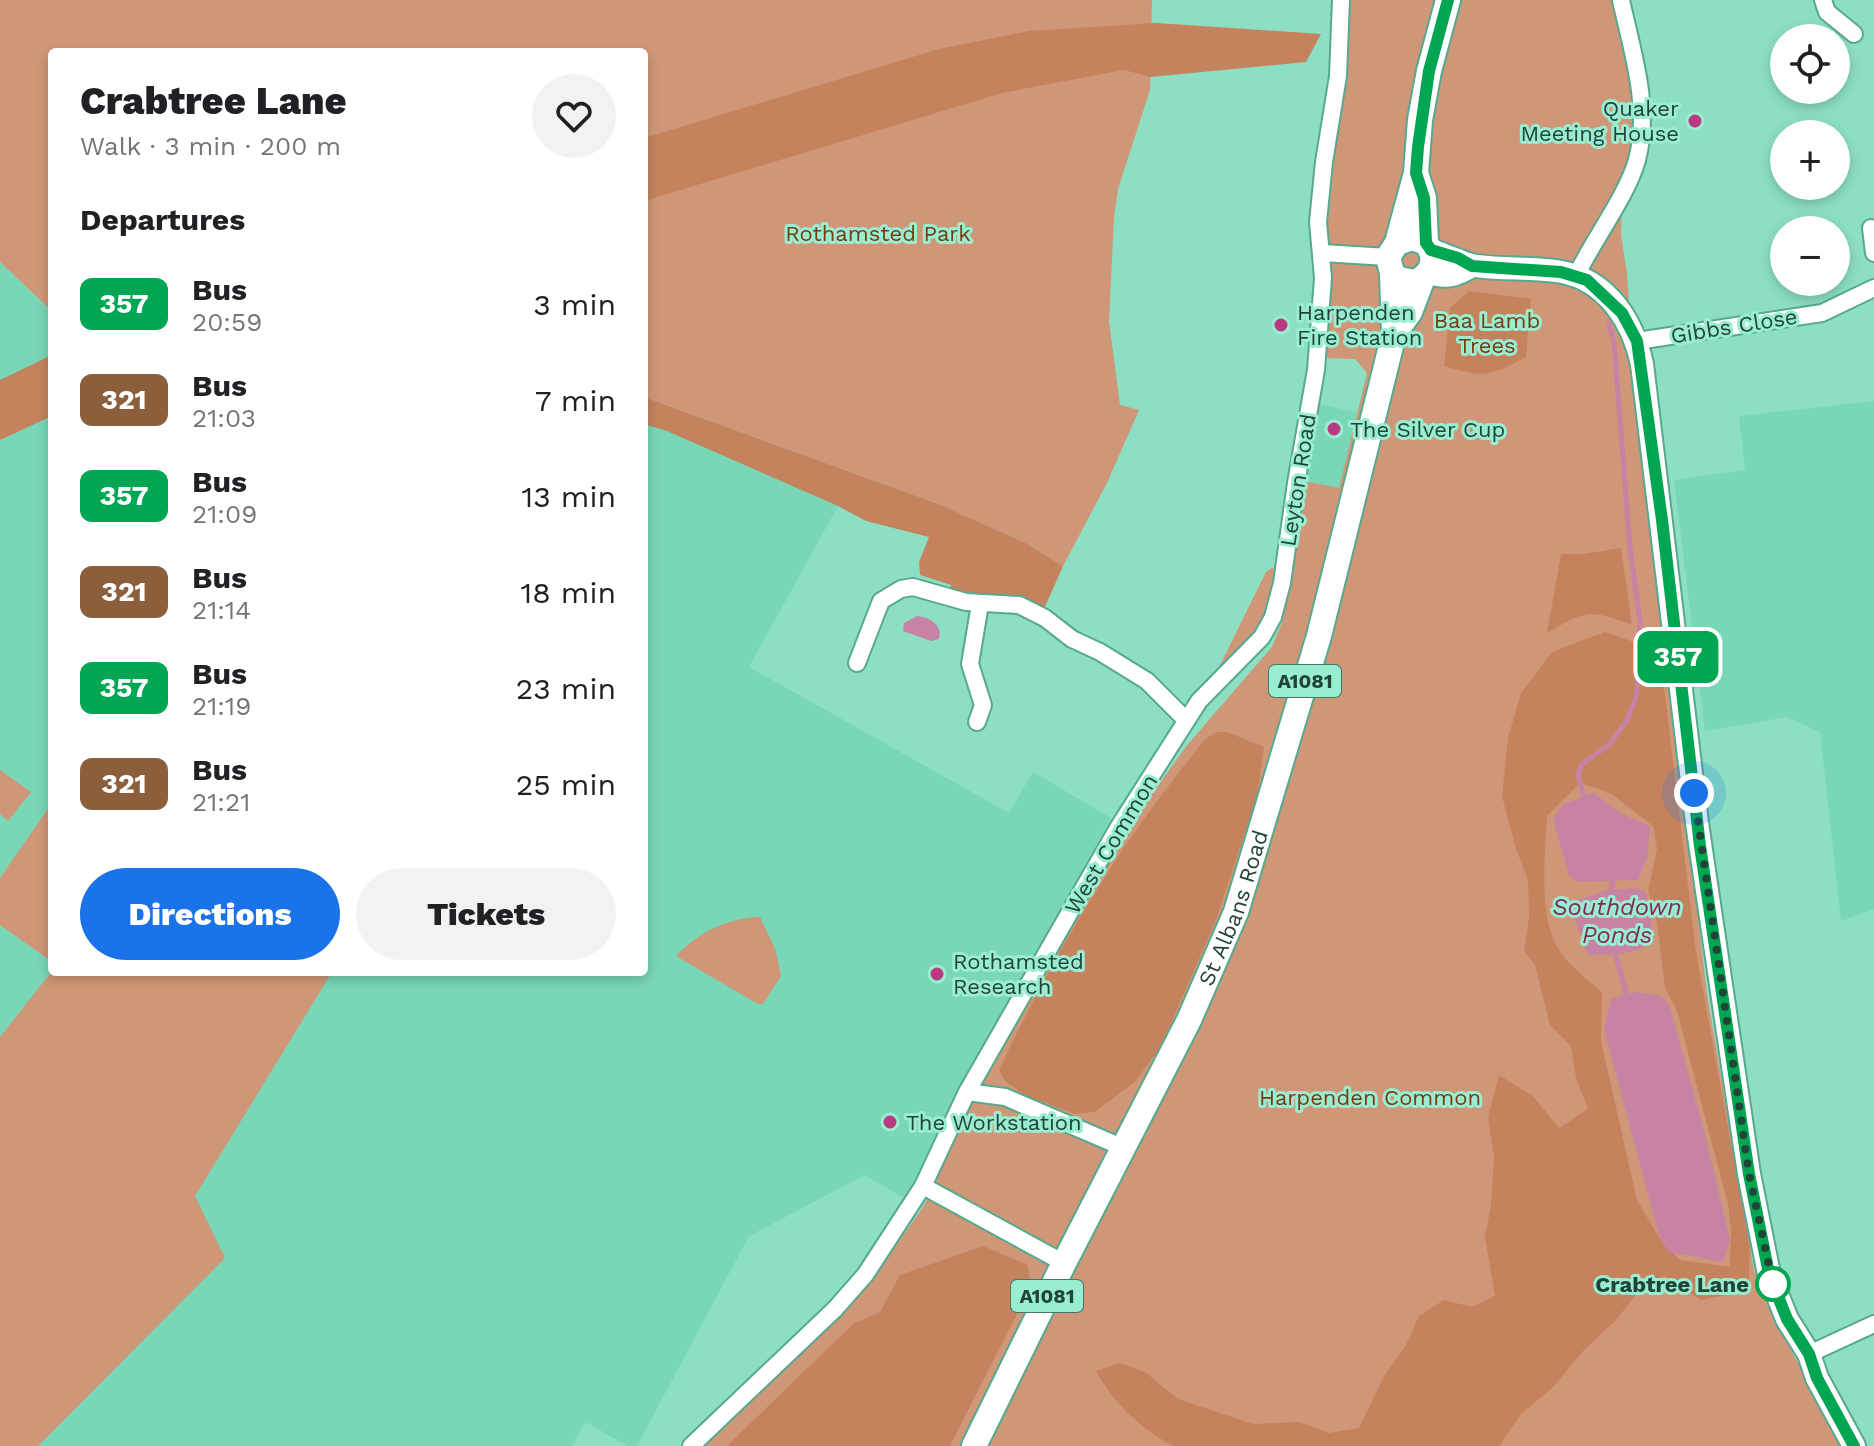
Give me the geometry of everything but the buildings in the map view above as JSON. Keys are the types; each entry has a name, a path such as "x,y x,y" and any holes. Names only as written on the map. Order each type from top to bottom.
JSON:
{"main road":[{"name":"St Albans Road","path":"974,1446 1189,1020 1236,912 1319,636 1394,334 1392,258 1416,173 1420,120 1429,71 1448,0"},
{"name":"St Albans Road","path":"1394,334 1410,312 1427,261 1424,198 1416,173"},
{"path":"1412,238 1427,261 1407,283 1392,258 1412,238"}],"street":[{"name":"Leyton Road","path":"1214,683 1262,637 1273,617 1282,583 1316,370 1323,278 1318,222 1338,76 1341,0"},
{"path":"1576,276 1637,160 1642,127 1640,85 1621,0"},
{"path":"1823,0 1827,12 1854,34"},
{"path":"1871,228 1874,253"},
{"path":"1322,253 1392,258"},
{"path":"1427,261 1458,258 1472,266 1561,272 1576,276 1598,288 1616,306 1637,341 1672,598 1699,837 1749,1174 1769,1274 1787,1319 1809,1354 1817,1378 1854,1446"},
{"name":"Gibbs Close","path":"1637,341 1822,313 1874,288"},
{"path":"857,663 881,601 891,593 913,587 980,604 1019,605 1147,681 1186,720"},
{"path":"977,722 983,705 970,664 980,604"},
{"name":"West Common","path":"691,1446 835,1309 865,1275 923,1186 967,1092 1101,857 1186,720 1214,683"},
{"path":"967,1092 1005,1097 1124,1148"},
{"path":"923,1186 1064,1263"},
{"path":"1809,1354 1874,1324"}],"shaded area":[{"name":"Rothamsted Research","path":"0,262 48,307 48,976 648,976 648,398 941,505 1063,566 1049,596 938,539 866,521 838,506 749,667 1009,813 1033,772 1111,818 907,1200 865,1175 749,1236 637,1446 627,1446 586,1422 572,1446 0,1446"},
{"path":"1874,401 1874,909 1841,921 1820,732 1787,717 1705,731 1674,480 1745,470 1739,416"},
{"path":"1317,404 1357,412 1339,489 1304,481"}],"green space":[{"name":"Rothamsted Park","path":"0,0 1152,0 1150,90 1118,189 1109,321 1120,405 1139,410 1107,483 1063,566 1026,543 941,505 648,398 648,48 48,48 48,307 0,262"},
{"name":"Harpenden Common","path":"1349,0 1614,0 1634,89 1636,124 1625,170 1621,235 1707,994 1754,1270 1772,1315 1843,1446 702,1446 848,1306 888,1257 925,1204 968,1109 1098,868 1188,744 1272,647 1282,622 1304,481 1339,488 1367,373 1355,359 1324,358 1332,289 1327,228 1347,62"},
{"path":"1156,23 1321,34 1306,62 1151,77 1124,70 1002,93 648,200 648,137 939,49 1029,31"},
{"name":"Baa Lamb Trees","path":"1469,291 1531,299 1526,357 1486,374 1444,366 1450,308"},
{"path":"48,357 48,418 0,440 0,380"},
{"path":"648,398 941,505 1026,543 1063,566 1044,609 1019,599 950,590 951,585 920,575 919,562 929,537 866,521 648,425"},
{"path":"1621,548 1632,625 1606,616 1588,614 1547,633 1561,554"},
{"path":"1272,568 1278,572 1267,613 1259,629 1219,667 1266,572"},
{"path":"1605,632 1634,642 1654,641 1663,678 1696,952 1750,1248 1748,1291 1701,1300 1664,1276 1641,1288 1616,1320 1584,1350 1554,1386 1521,1414 1499,1446 1173,1446 1129,1414 1096,1371 1120,1363 1145,1372 1178,1399 1253,1424 1299,1422 1329,1433 1359,1428 1384,1376 1406,1345 1419,1316 1444,1300 1472,1307 1495,1296 1485,1237 1494,1157 1488,1117 1499,1075 1533,1096 1559,1128 1588,1109 1576,1078 1571,1046 1550,1025 1535,965 1524,951 1529,918 1528,880 1502,796 1508,738 1521,693 1552,652","holes":["1580,783 1610,793 1653,826 1657,849 1648,891 1657,922 1665,987 1677,1011 1728,1204 1730,1267 1680,1260 1660,1239 1637,1200 1601,1041 1602,992 1561,952 1548,922 1544,876 1547,816"]},
{"path":"1216,732 1227,732 1264,747 1257,796 1215,923 1160,1048 1134,1083 1094,1112 1075,1114 1025,1095 1005,1081 999,1070 1030,1008 1083,912 1122,851 1204,740"},
{"path":"0,770 31,792 8,821 0,814"},
{"path":"48,809 48,959 0,925 0,878"},
{"path":"760,917 776,951 781,976 763,1004 758,1004 676,956 714,928 736,920"},
{"path":"48,976 330,976 195,1196 225,1258 38,1446 0,1446 0,1037"},
{"path":"983,1246 1028,1265 1030,1288 950,1446 727,1446 853,1324 880,1312 900,1275"}],"water":[{"path":"917,616 934,623 939,630 939,639 931,641 903,631 904,623"},
{"path":"1594,793 1622,814 1650,826 1647,858 1638,880 1578,882 1569,875 1553,819 1563,804"},
{"name":"Southdown Ponds","path":"1636,888 1646,892 1654,940 1632,951 1588,955 1573,915 1576,901 1607,890"},
{"path":"1637,992 1661,996 1669,1004 1730,1240 1723,1262 1669,1252 1660,1239 1604,1029 1611,999"}],"waterway":[{"path":"1584,797 1578,774 1582,764 1609,745 1627,720 1636,697 1640,658 1640,622 1630,549 1614,342 1609,324"},
{"path":"1611,890 1613,881"},
{"path":"1615,953 1627,995"}],"bus line":[{"name":"357","path":"1448,0 1420,120 1416,173 1424,198 1426,243 1431,250 1472,266 1561,272 1587,280 1622,313 1637,341 1676,632 1700,846 1749,1174 1769,1274 1787,1319 1809,1354 1817,1378 1854,1446"}],"place":[{"name":"Quaker Meeting House","path":"1695,121"},
{"name":"Harpenden Fire Station","path":"1281,325"},
{"name":"The Silver Cup","path":"1334,429"},
{"name":"Rothamsted Research","path":"937,974"},
{"name":"The Workstation","path":"890,1122"},
{"name":"Crabtree Lane","path":"1773,1284"}],"route":[{"path":"1694,793 1749,1174 1773,1284"}]}
